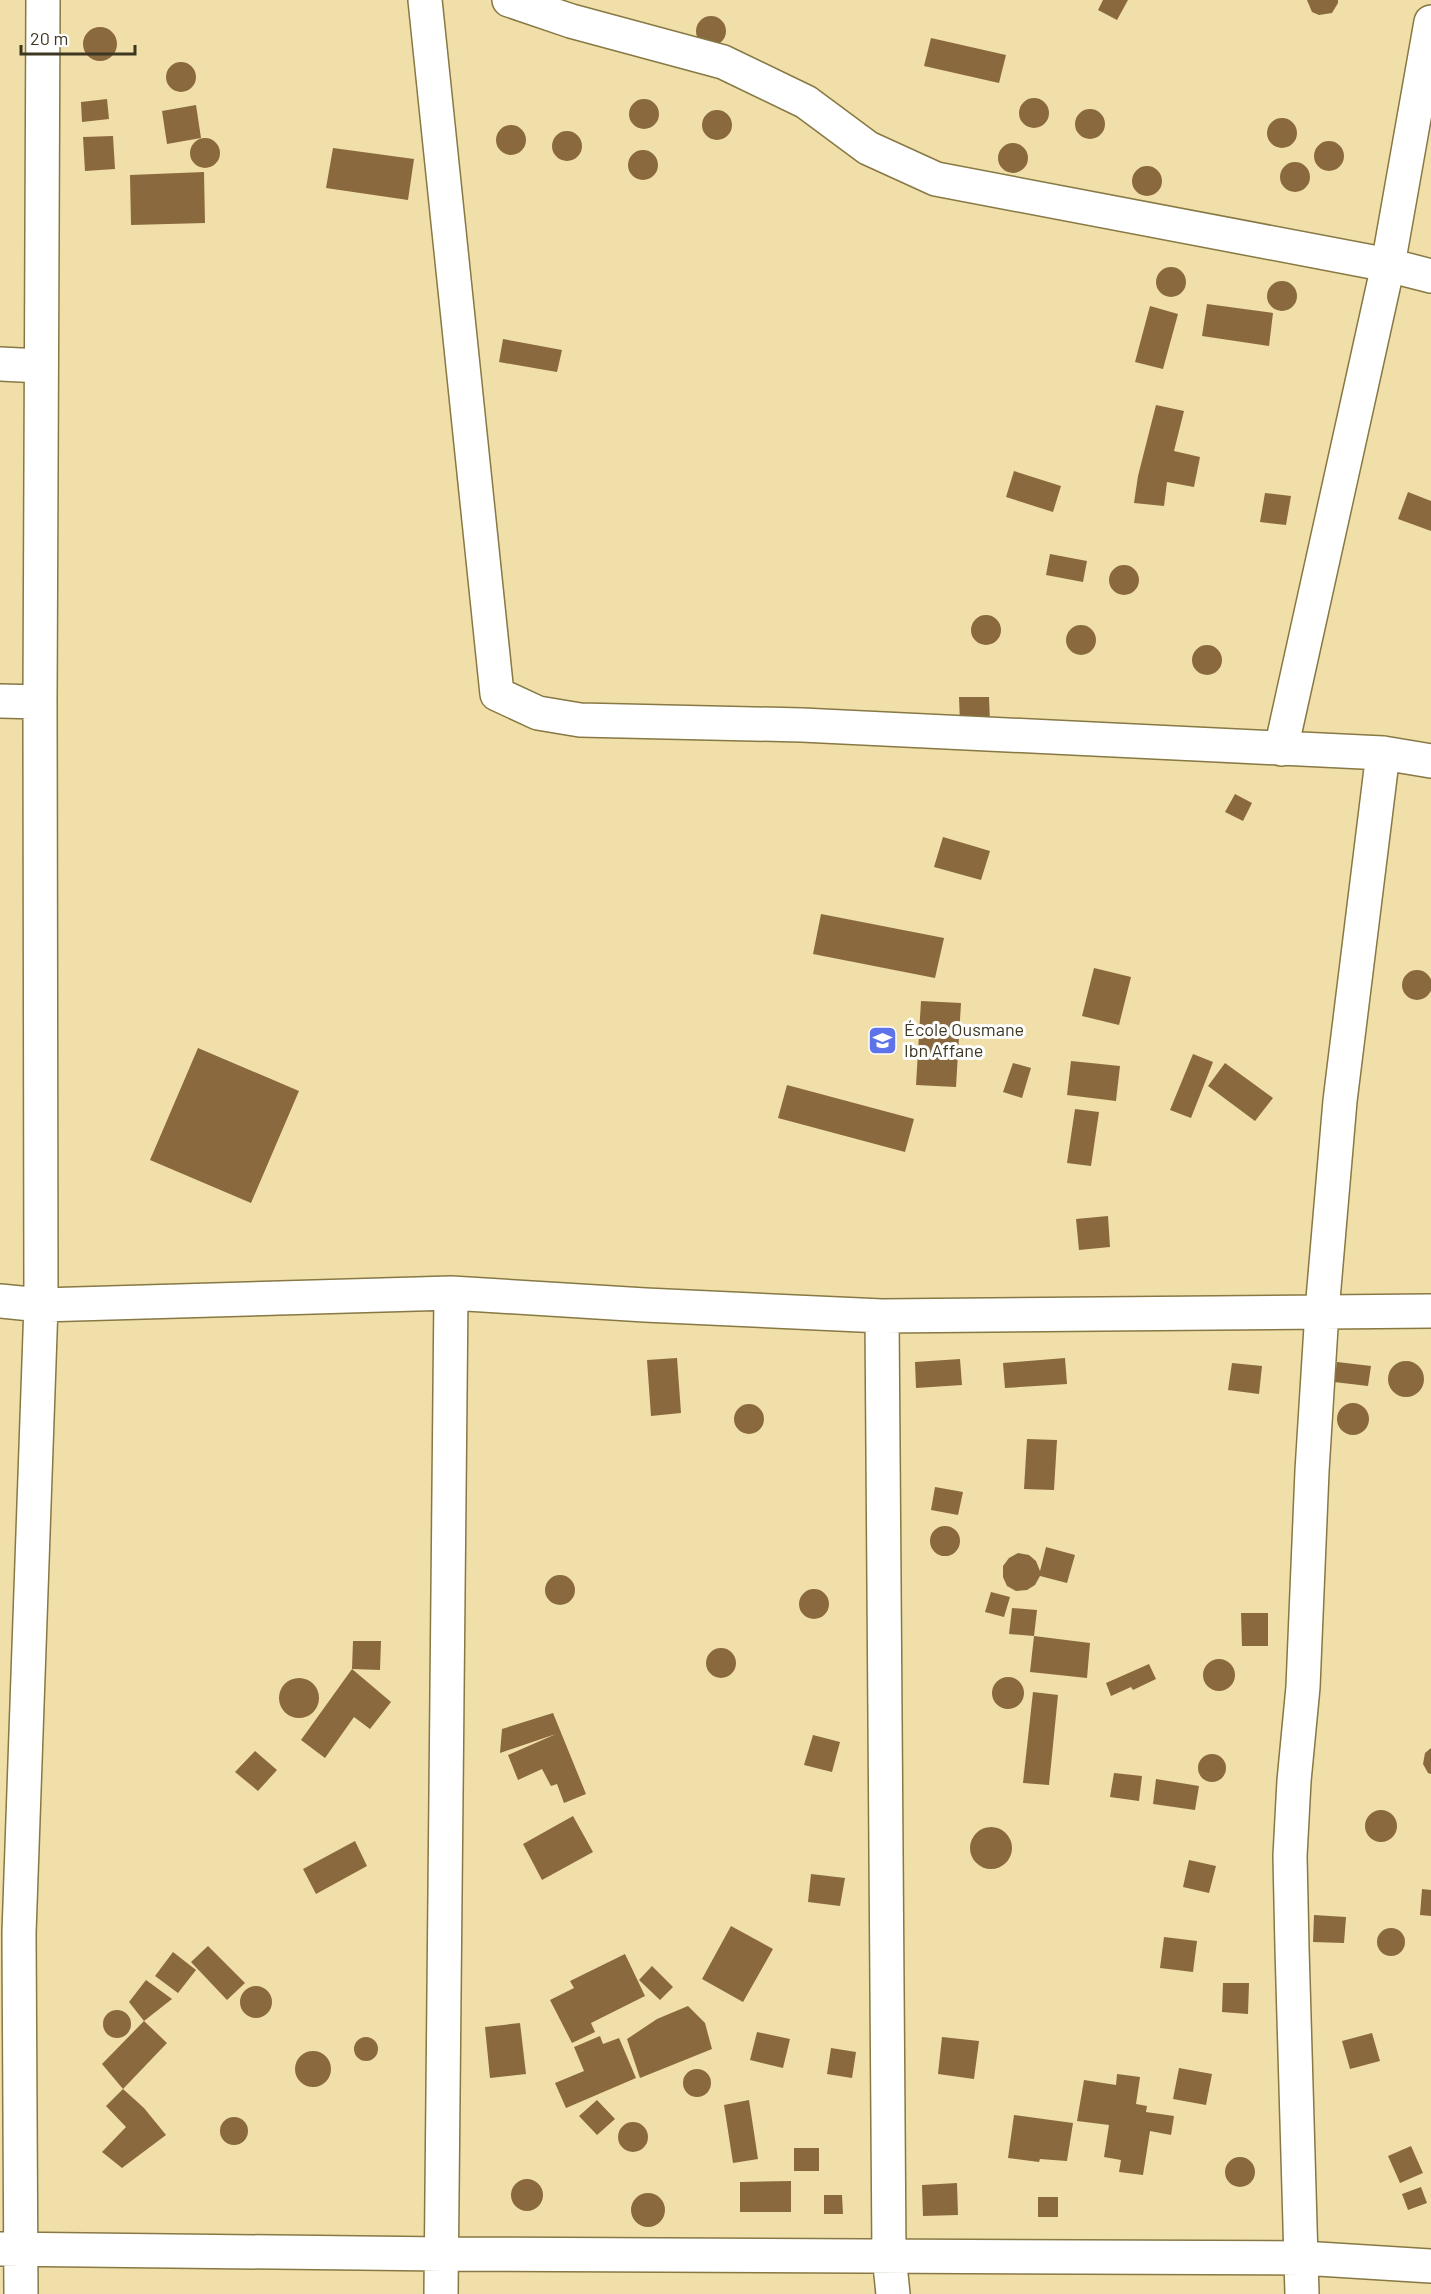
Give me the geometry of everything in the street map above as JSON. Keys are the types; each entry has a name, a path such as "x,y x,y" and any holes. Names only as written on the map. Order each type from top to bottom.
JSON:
{"street":[{"path":"21,2294 10,2249 9,1929 41,1305 40,702 43,0"},
{"path":"425,0 497,694 538,713 580,720 802,725 1383,753 1431,761"},
{"path":"509,0 571,21 723,62 806,102 868,148 936,179 1388,265 1431,276"},
{"path":"1281,749 1388,265 1431,22"},
{"path":"0,364 41,366"},
{"path":"0,701 40,702"},
{"path":"1302,2294 1290,1856 1303,1688 1312,1471 1322,1311 1340,1101 1383,753"},
{"path":"441,2294 451,1293"},
{"path":"0,1301 41,1305 451,1293 882,1316 1431,1311"},
{"path":"882,1316 889,2255 892,2294"},
{"path":"10,2249 443,2254 1302,2258 1431,2266"}],"building":[{"path":"1103,0 1128,0 1117,20 1098,10"},
{"path":"1307,0 1338,0 1338,3 1332,13 1319,15 1312,12"},
{"path":"711,16 722,20 726,31 722,42 711,46 700,42 696,31 700,20"},
{"path":"100,27 112,32 117,44 112,56 100,61 88,56 83,44 88,32"},
{"path":"931,38 1006,55 999,83 924,66"},
{"path":"181,62 192,66 196,77 192,88 181,92 170,88 166,77 170,66"},
{"path":"1034,98 1045,102 1049,113 1045,124 1034,128 1023,124 1019,113 1023,102"},
{"path":"107,99 109,119 82,122 81,102"},
{"path":"644,99 655,103 659,114 655,125 644,129 633,125 629,114 633,103"},
{"path":"196,105 201,138 167,144 162,111"},
{"path":"1090,109 1101,113 1105,124 1101,135 1090,139 1079,135 1075,124 1079,113"},
{"path":"717,110 728,114 732,125 728,136 717,140 706,136 702,125 706,114"},
{"path":"1282,118 1293,122 1297,133 1293,144 1282,148 1271,144 1267,133 1271,122"},
{"path":"511,125 522,129 526,140 522,151 511,155 500,151 496,140 500,129"},
{"path":"567,131 578,135 582,146 578,157 567,161 556,157 552,146 556,135"},
{"path":"113,136 115,169 85,171 83,137"},
{"path":"205,138 216,142 220,153 216,164 205,168 194,164 190,153 194,142"},
{"path":"1329,141 1340,145 1344,156 1340,167 1329,171 1318,167 1314,156 1318,145"},
{"path":"1013,143 1024,147 1028,158 1024,169 1013,173 1002,169 998,158 1002,147"},
{"path":"333,148 414,159 408,200 326,188"},
{"path":"643,150 654,154 658,165 654,176 643,180 632,176 628,165 632,154"},
{"path":"1295,162 1306,166 1310,177 1306,188 1295,192 1284,188 1280,177 1284,166"},
{"path":"1147,166 1158,170 1162,181 1158,192 1147,196 1136,192 1132,181 1136,170"},
{"path":"204,172 205,223 131,225 130,175"},
{"path":"1171,267 1182,271 1186,282 1182,293 1171,297 1160,293 1156,282 1160,271"},
{"path":"1282,281 1293,285 1297,296 1293,307 1282,311 1271,307 1267,296 1271,285"},
{"path":"1207,304 1273,313 1269,346 1202,336"},
{"path":"1150,306 1178,314 1163,369 1135,362"},
{"path":"503,339 562,350 557,372 499,362"},
{"path":"1156,405 1184,411 1174,451 1200,457 1194,487 1167,482 1164,506 1134,503 1138,476"},
{"path":"1014,471 1061,486 1053,512 1006,497"},
{"path":"1408,492 1431,501 1431,531 1398,519"},
{"path":"1265,493 1291,496 1286,525 1260,522"},
{"path":"1050,554 1087,561 1083,582 1046,575"},
{"path":"1124,565 1135,569 1139,580 1135,591 1124,595 1113,591 1109,580 1113,569"},
{"path":"986,615 997,619 1001,630 997,641 986,645 975,641 971,630 975,619"},
{"path":"1081,625 1092,629 1096,640 1092,651 1081,655 1070,651 1066,640 1070,629"},
{"path":"1207,645 1218,649 1222,660 1218,671 1207,675 1196,671 1192,660 1196,649"},
{"path":"959,697 989,697 990,722 960,723"},
{"path":"1235,794 1252,803 1243,821 1225,812"},
{"path":"943,837 990,851 981,880 934,867"},
{"path":"821,914 944,938 935,978 813,954"},
{"path":"1094,968 1131,977 1119,1025 1082,1016"},
{"path":"1417,970 1428,974 1432,985 1428,996 1417,1000 1406,996 1402,985 1406,974"},
{"path":"921,1001 961,1003 956,1087 916,1085"},
{"path":"198,1048 299,1091 251,1203 150,1160"},
{"path":"1193,1054 1213,1062 1191,1118 1170,1110"},
{"path":"1071,1061 1120,1066 1116,1101 1067,1095"},
{"path":"1013,1063 1031,1068 1022,1098 1003,1092"},
{"path":"1225,1063 1273,1098 1255,1121 1208,1086"},
{"path":"787,1085 914,1119 905,1152 778,1118"},
{"path":"1075,1109 1099,1112 1091,1166 1067,1163"},
{"path":"1108,1216 1110,1247 1079,1250 1076,1219"},
{"path":"677,1358 681,1413 651,1416 647,1360"},
{"path":"1065,1358 1067,1384 1005,1388 1003,1363"},
{"path":"960,1359 962,1385 916,1388 915,1362"},
{"path":"1406,1361 1419,1366 1424,1379 1419,1392 1406,1397 1393,1392 1388,1379 1393,1366"},
{"path":"1337,1362 1371,1366 1368,1386 1334,1382"},
{"path":"1232,1363 1262,1366 1259,1394 1228,1390"},
{"path":"1353,1403 1365,1407 1369,1419 1365,1431 1353,1435 1341,1431 1337,1419 1341,1407"},
{"path":"749,1404 760,1408 764,1419 760,1430 749,1434 738,1430 734,1419 738,1408"},
{"path":"1027,1439 1057,1440 1054,1490 1024,1489"},
{"path":"935,1487 963,1492 958,1515 931,1510"},
{"path":"945,1526 956,1530 960,1541 956,1552 945,1556 934,1552 930,1541 934,1530"},
{"path":"1046,1547 1075,1555 1067,1583 1040,1576 1035,1585 1027,1590 1016,1591 1007,1586 1003,1577 1003,1566 1009,1558 1018,1553 1029,1555 1036,1561 1040,1571"},
{"path":"560,1575 571,1579 575,1590 571,1601 560,1605 549,1601 545,1590 549,1579"},
{"path":"814,1589 825,1593 829,1604 825,1615 814,1619 803,1615 799,1604 803,1593"},
{"path":"991,1592 1010,1597 1004,1617 985,1612"},
{"path":"1012,1608 1037,1610 1034,1636 1009,1634"},
{"path":"1241,1613 1268,1613 1268,1646 1242,1646"},
{"path":"1034,1636 1090,1643 1087,1678 1030,1672"},
{"path":"353,1641 381,1641 380,1670 352,1669"},
{"path":"721,1648 732,1652 736,1663 732,1674 721,1678 710,1674 706,1663 710,1652"},
{"path":"1219,1659 1231,1663 1235,1675 1231,1687 1219,1691 1207,1687 1203,1675 1207,1663"},
{"path":"1149,1664 1156,1679 1133,1690 1131,1687 1111,1696 1106,1683"},
{"path":"352,1669 391,1702 370,1729 354,1717 325,1758 301,1740"},
{"path":"1008,1677 1019,1682 1024,1693 1019,1704 1008,1709 997,1704 992,1693 997,1682"},
{"path":"299,1678 313,1684 319,1698 313,1712 299,1718 285,1712 279,1698 285,1684"},
{"path":"1033,1692 1058,1695 1049,1785 1023,1783"},
{"path":"553,1713 586,1794 564,1803 557,1784 551,1786 542,1769 518,1780 508,1755 556,1734 500,1753 502,1729"},
{"path":"813,1735 840,1742 832,1772 804,1765"},
{"path":"1431,1748 1431,1774 1423,1764 1425,1753"},
{"path":"255,1751 277,1770 258,1791 235,1772"},
{"path":"1212,1754 1222,1758 1226,1768 1222,1778 1212,1782 1202,1778 1198,1768 1202,1758"},
{"path":"1114,1773 1142,1776 1139,1801 1110,1797"},
{"path":"1156,1779 1199,1786 1195,1810 1153,1804"},
{"path":"1381,1810 1392,1815 1397,1826 1392,1837 1381,1842 1370,1837 1365,1826 1370,1815"},
{"path":"573,1816 593,1852 542,1880 523,1844"},
{"path":"991,1827 1006,1833 1012,1848 1006,1863 991,1869 976,1863 970,1848 976,1833"},
{"path":"355,1841 367,1866 316,1894 303,1869"},
{"path":"1189,1860 1216,1866 1209,1893 1183,1887"},
{"path":"811,1874 845,1878 840,1906 808,1902"},
{"path":"1422,1889 1431,1890 1431,1916 1420,1915"},
{"path":"1314,1915 1346,1917 1344,1943 1313,1942"},
{"path":"731,1926 773,1949 743,2002 702,1979"},
{"path":"1391,1928 1401,1932 1405,1942 1401,1952 1391,1956 1381,1952 1377,1942 1381,1932"},
{"path":"1164,1937 1197,1941 1193,1972 1160,1968"},
{"path":"208,1946 245,1983 227,2000 191,1962"},
{"path":"173,1952 196,1970 178,1993 155,1976"},
{"path":"625,1954 645,1996 591,2023 595,2032 572,2043 550,2000 574,1988 570,1981"},
{"path":"652,1966 673,1987 660,2000 639,1980"},
{"path":"146,1980 172,1999 144,2021 129,2002"},
{"path":"1223,1983 1249,1983 1248,2014 1222,2012"},
{"path":"256,1986 267,1991 272,2002 267,2013 256,2018 245,2013 240,2002 245,1991"},
{"path":"688,2006 705,2023 712,2049 640,2078 627,2039 657,2019"},
{"path":"117,2010 127,2014 131,2024 127,2034 117,2038 107,2034 103,2024 107,2014"},
{"path":"144,2021 167,2043 123,2089 102,2064"},
{"path":"520,2023 526,2074 490,2078 485,2027"},
{"path":"757,2032 790,2039 783,2068 750,2060"},
{"path":"1372,2033 1380,2061 1350,2069 1342,2041"},
{"path":"600,2036 603,2044 619,2038 636,2078 566,2108 555,2083 584,2071 574,2047"},
{"path":"366,2037 374,2041 378,2049 374,2057 366,2061 358,2057 354,2049 358,2041"},
{"path":"942,2037 979,2041 974,2079 938,2074"},
{"path":"831,2048 856,2052 852,2078 827,2074"},
{"path":"313,2051 326,2056 331,2069 326,2082 313,2087 300,2082 295,2069 300,2056"},
{"path":"1179,2068 1212,2074 1206,2105 1173,2099"},
{"path":"697,2069 707,2073 711,2083 707,2093 697,2097 687,2093 683,2083 687,2073"},
{"path":"1117,2074 1140,2077 1136,2104 1147,2106 1146,2112 1174,2116 1171,2135 1150,2131 1143,2175 1119,2172 1121,2160 1104,2157 1109,2125 1077,2121 1084,2080 1116,2085"},
{"path":"123,2089 144,2108 166,2135 122,2168 102,2152 126,2127 106,2106"},
{"path":"597,2100 615,2119 597,2135 579,2116"},
{"path":"749,2100 758,2159 733,2163 724,2105"},
{"path":"1014,2115 1073,2123 1067,2161 1040,2159 1039,2162 1008,2158"},
{"path":"234,2117 244,2121 248,2131 244,2141 234,2145 224,2141 220,2131 224,2121"},
{"path":"633,2122 644,2126 648,2137 644,2148 633,2152 622,2148 618,2137 622,2126"},
{"path":"1411,2146 1423,2173 1400,2183 1388,2156"},
{"path":"794,2148 819,2148 819,2171 794,2171"},
{"path":"1240,2157 1251,2161 1255,2172 1251,2183 1240,2187 1229,2183 1225,2172 1229,2161"},
{"path":"527,2179 539,2183 543,2195 539,2207 527,2211 515,2207 511,2195 515,2183"},
{"path":"791,2181 791,2212 740,2212 740,2182"},
{"path":"957,2183 958,2215 923,2216 922,2185"},
{"path":"1421,2187 1427,2203 1408,2210 1402,2194"},
{"path":"648,2193 660,2198 665,2210 660,2222 648,2227 636,2222 631,2210 636,2198"},
{"path":"824,2195 842,2195 843,2214 824,2214"},
{"path":"1038,2197 1058,2197 1058,2217 1038,2217"}],"place":[{"name":"École Ousmane Ibn Affane","path":"883,1040"}]}
